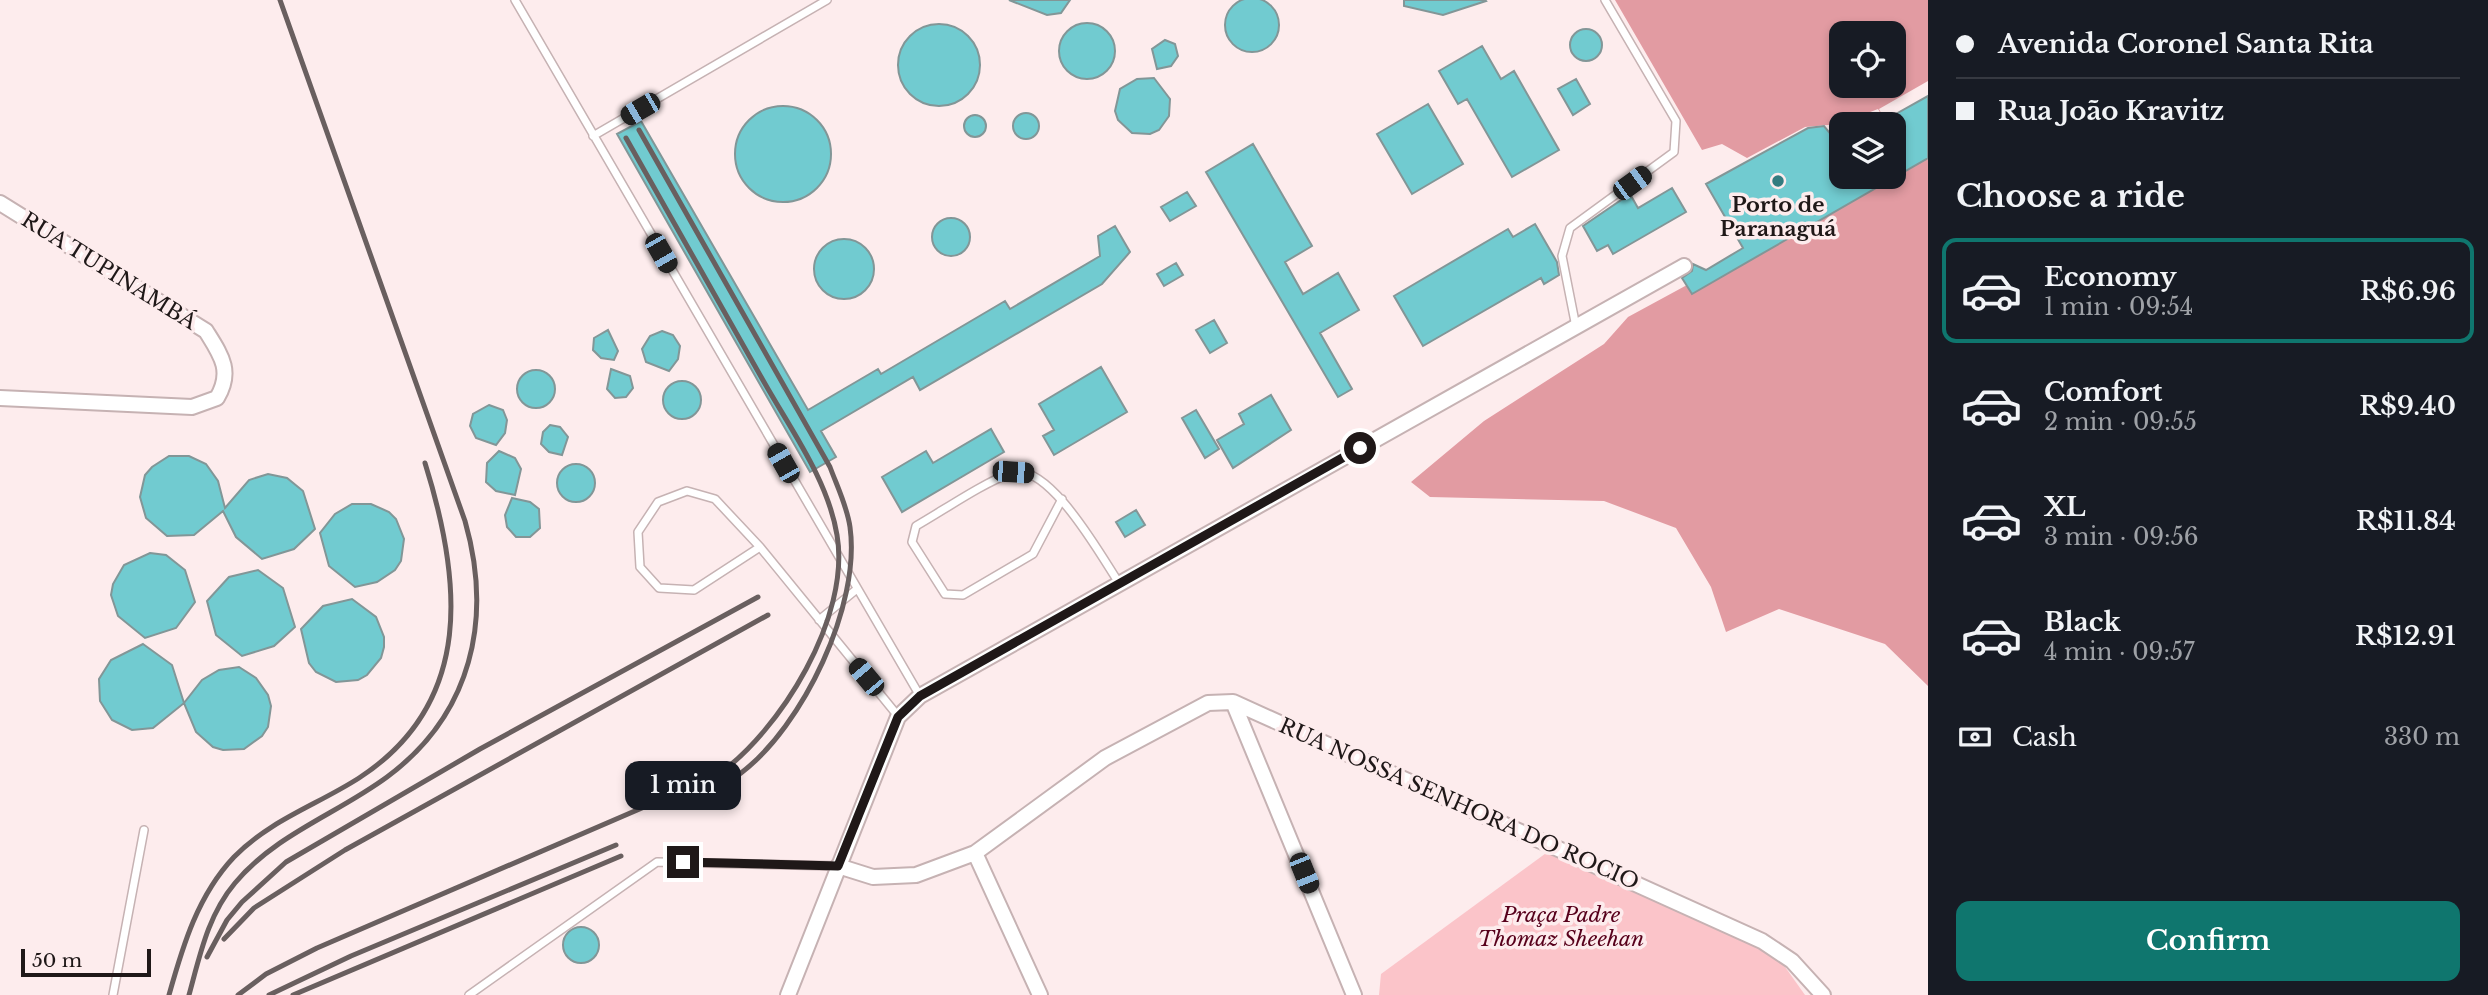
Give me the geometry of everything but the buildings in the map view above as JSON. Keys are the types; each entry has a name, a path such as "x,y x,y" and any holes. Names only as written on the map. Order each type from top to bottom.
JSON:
{"street":[{"name":"RUA TUPINAMBÁ","path":"0,204 206,331 222,356 226,383 217,398 192,408 0,398"},
{"path":"788,995 898,717 920,696 1684,266"},
{"path":"838,866 873,877 916,875 975,853 1105,758 1208,703 1234,702 1354,995"},
{"name":"RUA NOSSA SENHORA DO ROCIO","path":"1234,702 1762,941 1792,961 1823,995"},
{"path":"975,853 1040,995"}],"lane":[{"path":"515,0 920,696"},
{"path":"593,136 827,0"},
{"path":"1576,327 1562,256 1570,228 1674,152 1676,121 1605,0"},
{"path":"1062,499 1033,554 963,594 945,594 912,542 916,526 1013,472 1034,474 1062,499 1120,584"},
{"path":"760,548 694,590 659,588 640,567 638,532 658,502 687,491 715,499 760,548 898,717"},
{"path":"819,620 857,589"},
{"path":"113,995 144,830"},
{"path":"469,995 657,862 838,866"}],"green space":[{"name":"Praça Padre Thomaz Sheehan","path":"1553,848 1778,957 1805,995 1379,995 1381,974"}],"shaded area":[{"path":"1615,0 1928,0 1928,686 1885,644 1779,609 1726,632 1711,587 1676,528 1604,501 1430,497 1411,482 1484,421 1604,344 1628,317 1864,189 1906,189 1906,112 1880,112 1878,109 1870,112 1829,112 1829,125 1805,127 1747,158 1722,144 1702,150"}],"pier":[{"path":"1928,81 1928,154 1909,165 1906,159 1906,112 1881,112 1879,109 1898,98 1906,98 1906,94"}],"railway":[{"path":"189,995 211,922 235,883 269,851 368,790 416,752 439,724 456,694 468,662 475,628 477,593 465,521 280,0"},
{"path":"639,130 830,467 850,527 851,558 837,627 806,695 786,726 741,773 707,793 670,807"},
{"path":"238,995 266,974 317,948 716,776 764,731 787,701 822,635 833,600 838,567 837,535 826,495 807,456 626,138"},
{"path":"169,995 186,939 201,904 234,857 278,823 359,778 397,747 424,713 441,675 449,635 451,593 446,550 425,463"},
{"path":"207,957 227,920 242,902 286,862 480,749 758,597"},
{"path":"224,939 254,908 345,850 768,615"},
{"path":"269,995 351,956 616,845"},
{"path":"293,995 621,856"}],"place":[{"name":"Porto de Paranaguá","path":"1778,181"}],"route":[{"path":"683,862 838,866 898,717 920,696 1360,448"}]}
